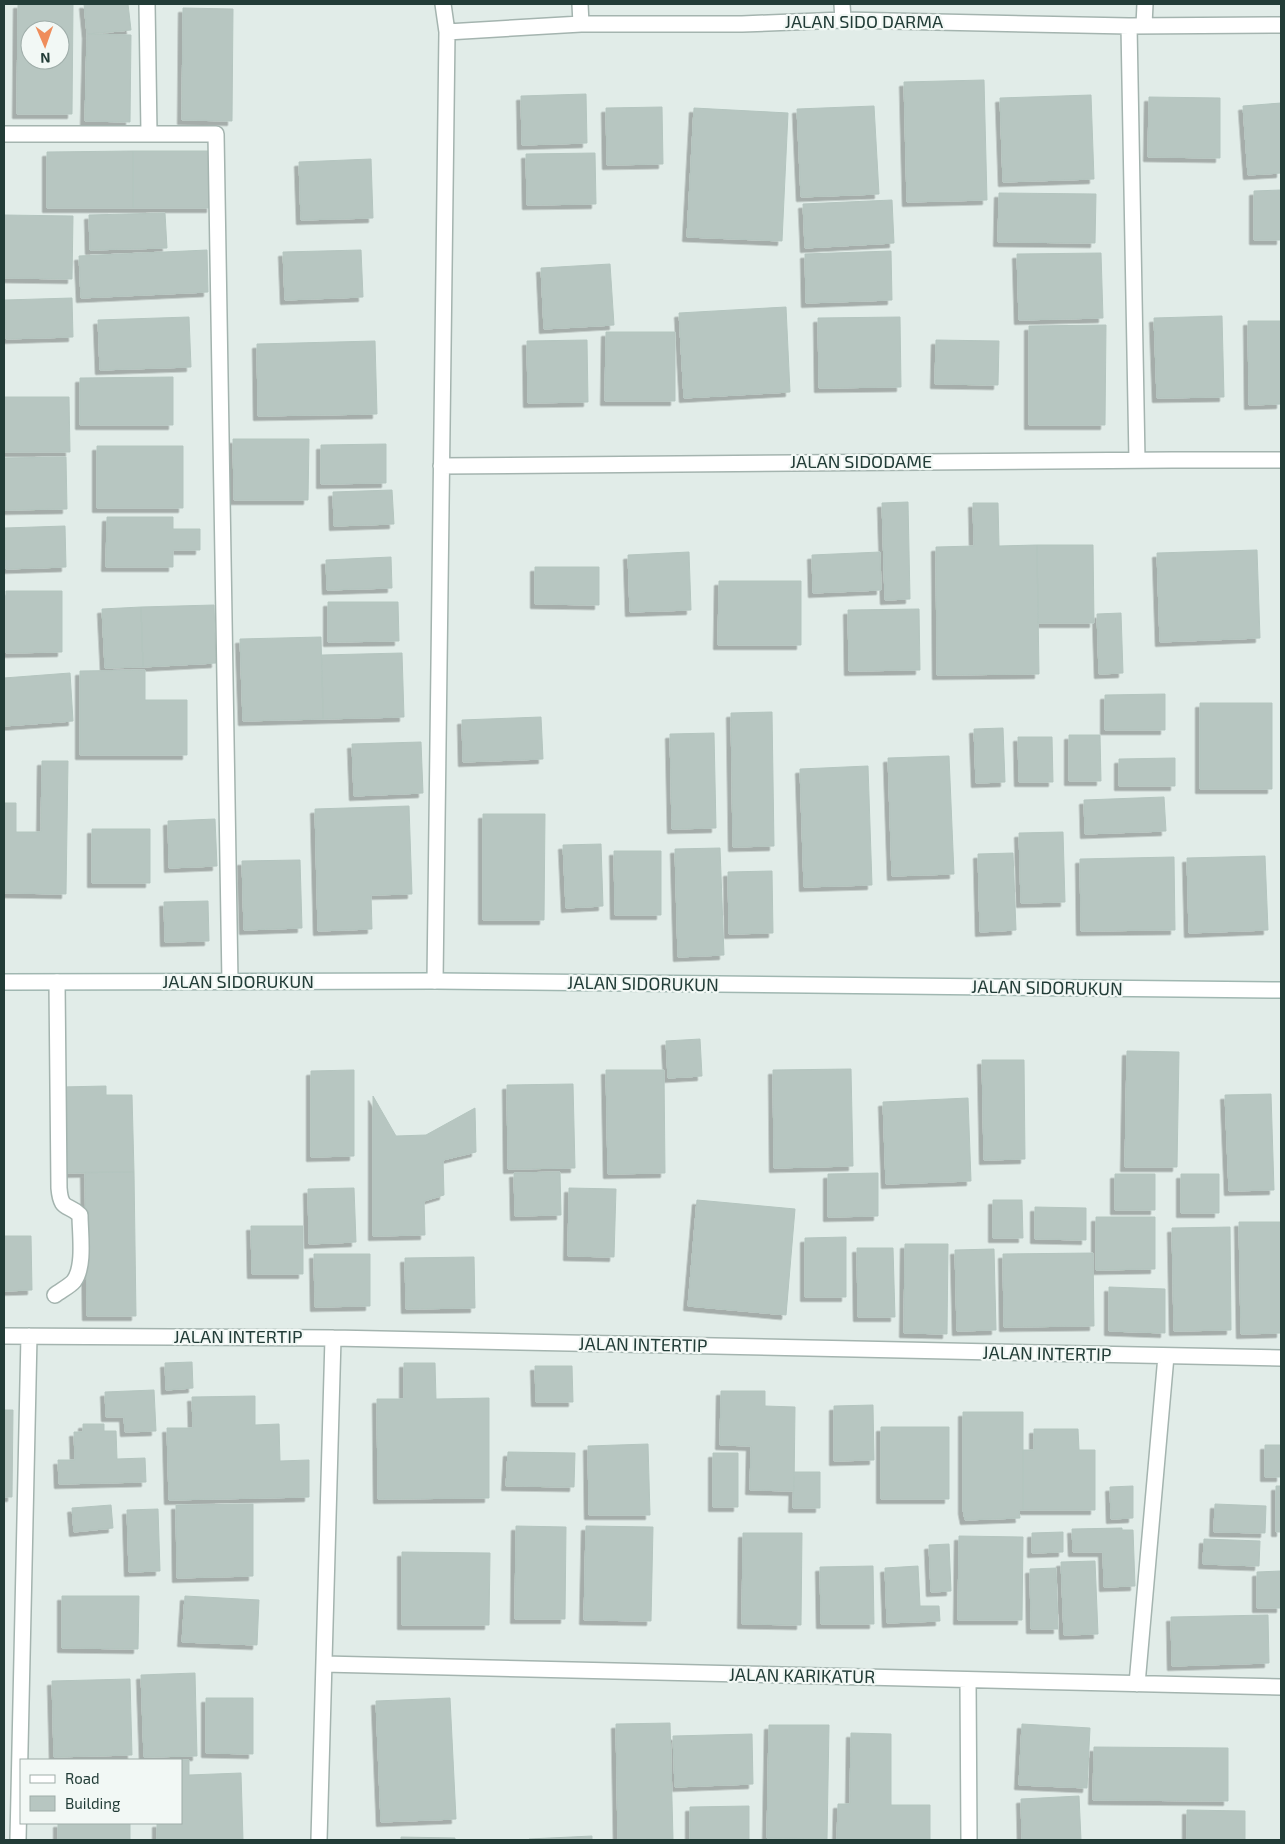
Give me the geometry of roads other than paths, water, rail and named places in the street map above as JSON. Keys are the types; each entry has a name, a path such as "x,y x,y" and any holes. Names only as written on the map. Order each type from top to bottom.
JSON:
{"street":[{"path":"147,4 149,133"},
{"path":"435,981 447,32 444,4"},
{"path":"580,4 581,24"},
{"path":"842,4 843,20"},
{"path":"1137,460 1136,25 1145,4"},
{"name":"JALAN SIDO DARMA","path":"447,32 581,24 742,24 843,20 1136,25 1281,25"},
{"path":"4,134 216,134 230,982"},
{"name":"JALAN SIDODAME","path":"441,466 1281,460"},
{"name":"JALAN SIDORUKUN","path":"4,982 435,981 1281,990"},
{"path":"55,1295 73,1281 78,1271 81,1249 80,1215 64,1206 60,1200 57,982"},
{"name":"JALAN INTERTIP","path":"4,1336 333,1338 1281,1358"},
{"path":"18,1840 29,1336"},
{"path":"320,1840 333,1338"},
{"path":"1137,1684 1166,1356"},
{"name":"JALAN KARIKATUR","path":"324,1664 1281,1687"},
{"path":"968,1680 969,1840"}]}
